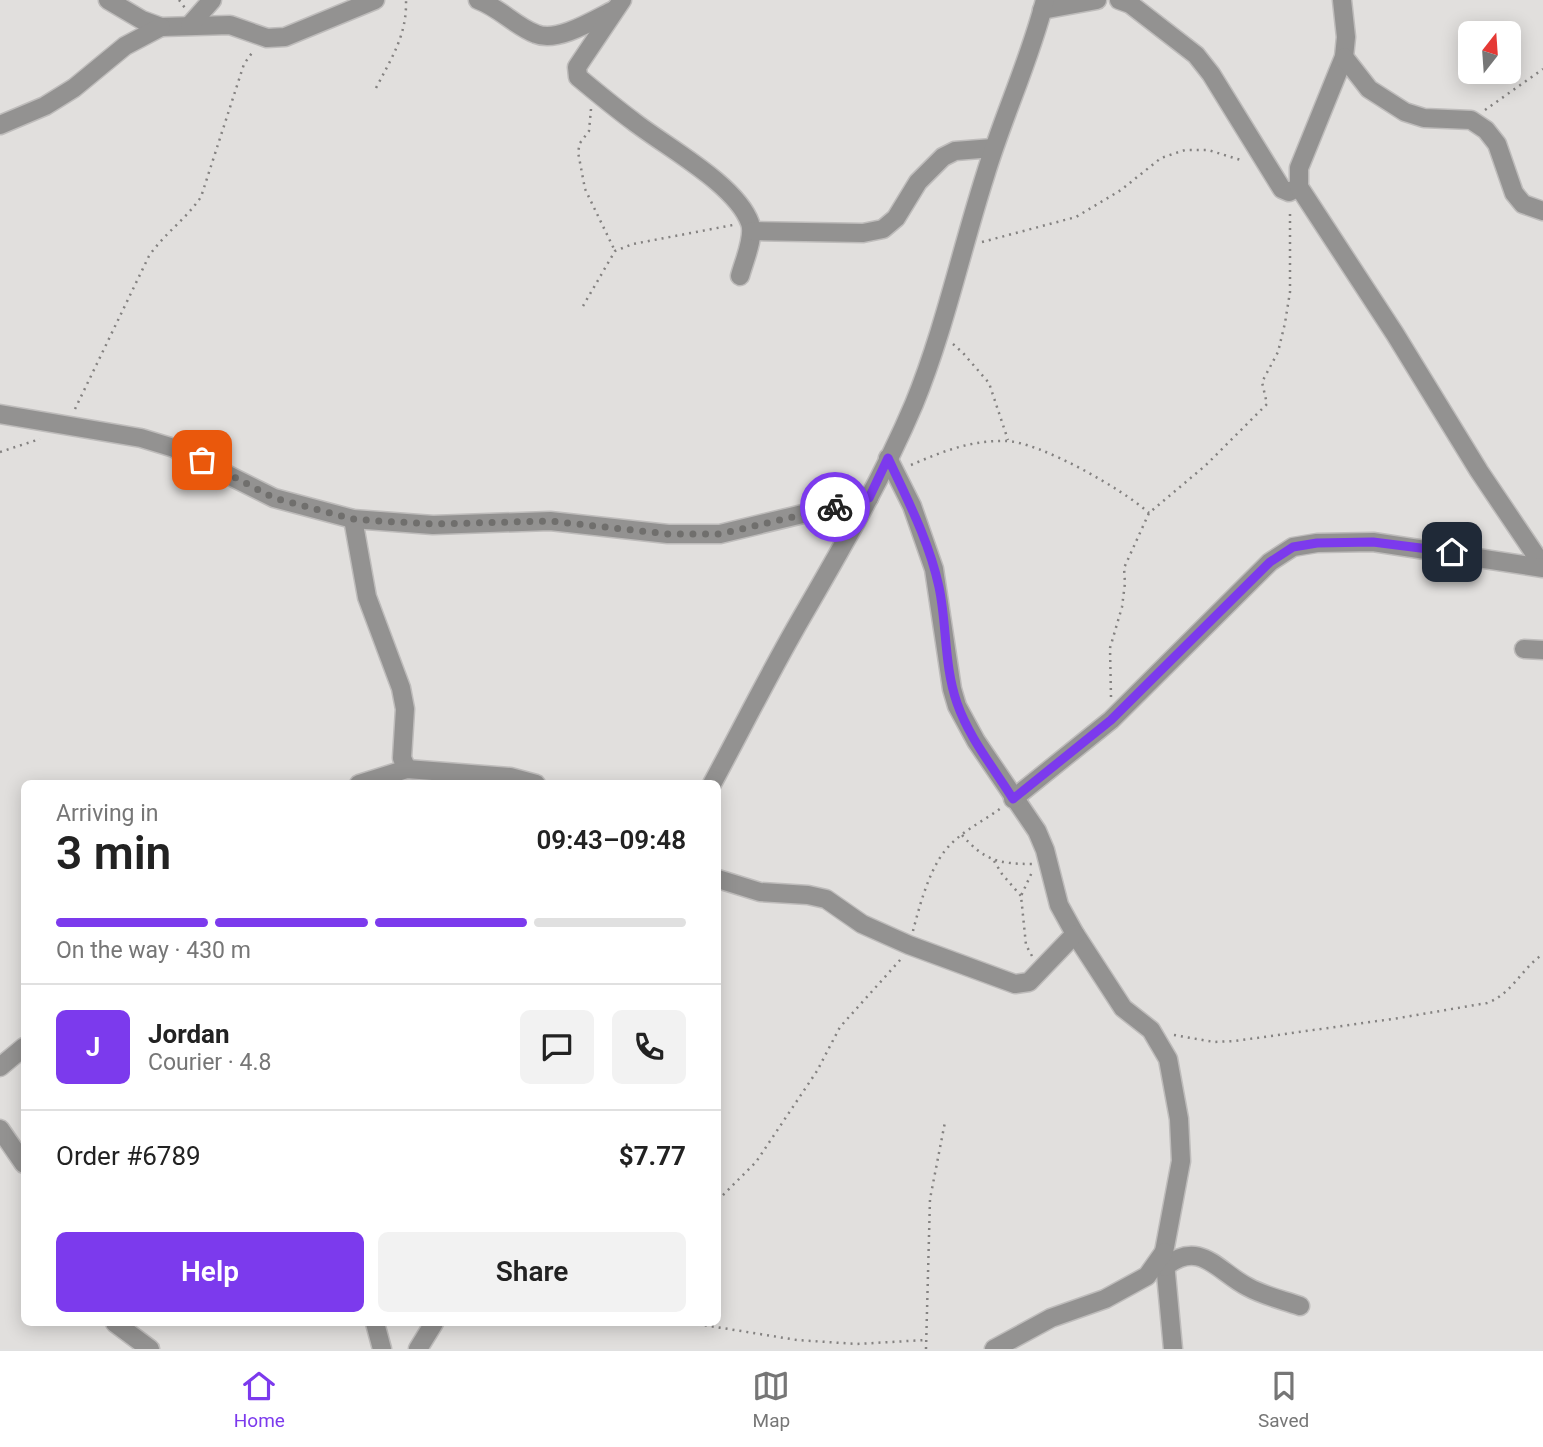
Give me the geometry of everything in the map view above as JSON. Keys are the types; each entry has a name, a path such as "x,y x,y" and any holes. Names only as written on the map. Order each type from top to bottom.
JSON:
{"street":[{"path":"108,0 142,20 161,27"},
{"path":"190,25 212,0"},
{"path":"0,125 46,106 74,88 125,46 161,27 230,24 267,38 285,37 375,0"},
{"path":"478,0 489,4 536,34 550,37 579,27 620,4"},
{"path":"714,780 869,498 891,465 939,333 993,148 1026,64 1044,5 1097,0"},
{"path":"1119,0 1130,4 1196,55 1211,74 1267,167 1282,188 1294,190 1395,334 1479,471 1543,567"},
{"path":"1294,190 1299,168 1344,57 1346,37 1342,0"},
{"path":"620,4 577,67 578,77 632,121 736,198 751,227 740,276"},
{"path":"1344,57 1369,89 1405,111 1424,118 1471,120 1486,130 1497,144 1514,193 1523,204 1543,211"},
{"path":"751,227 863,233 883,229 896,218 918,182 943,157 955,151 993,148"},
{"path":"0,414 174,447 274,498 353,519 433,524 550,521 668,534 720,534 869,498"},
{"path":"891,465 912,506 934,569 952,690 957,706 975,741 1037,831 1045,850 1059,905 1074,934 1123,1008 1151,1030 1168,1059 1179,1119 1181,1161 1165,1260 1174,1349"},
{"path":"353,519 367,597 401,688 405,709 402,758 407,769"},
{"path":"1013,799 1111,720 1270,562 1293,547 1317,543 1373,542 1543,567"},
{"path":"1524,649 1543,650"},
{"path":"372,780 407,769 521,780"},
{"path":"721,880 760,892 826,899 862,924 909,945 1015,984 1029,982 1074,934"},
{"path":"0,1066 21,1048"},
{"path":"0,1129 21,1160"},
{"path":"993,1349 1051,1318 1105,1299 1147,1276 1165,1260 1183,1257 1206,1258 1249,1288 1300,1306"},
{"path":"119,1326 150,1349"},
{"path":"376,1326 382,1349"},
{"path":"418,1349 432,1326"}],"path":[{"path":"376,88 402,37 407,20 406,0"},
{"path":"0,452 26,445 67,426 149,256 157,244 190,213 201,197 244,64 251,52 267,38"},
{"path":"1471,120 1543,69"},
{"path":"591,108 589,131 580,143 578,152 585,189 615,251"},
{"path":"963,247 1076,217 1121,190 1161,158 1185,150 1208,150 1267,167"},
{"path":"1111,720 1110,648 1122,607 1124,568 1149,513 1206,465 1267,404 1262,382 1278,352 1290,292 1294,190"},
{"path":"583,306 615,251 634,244 751,227"},
{"path":"939,333 963,353 989,383 1008,440"},
{"path":"891,465 964,445 1008,440 1044,452 1080,469 1133,500 1149,513"},
{"path":"721,1197 756,1163 817,1071 840,1027 899,963 909,945 918,907 940,857 962,835 1013,799"},
{"path":"962,835 976,851 994,861 1036,863 1021,896 1026,945 1040,972"},
{"path":"994,861 1021,896"},
{"path":"1151,1030 1214,1042 1235,1041 1487,1003 1499,999 1533,960 1543,954"},
{"path":"926,1349 930,1199 945,1122"},
{"path":"710,1326 797,1340 857,1344 925,1340"}],"way so far":[{"path":"202,460 274,498 353,519 433,524 550,521 668,534 720,534 835,507"}],"route":[{"path":"835,507 869,498 888,458 912,506 934,569 952,690 957,706 975,741 1013,799 1111,720 1270,562 1293,547 1317,543 1373,542 1452,552"}]}
